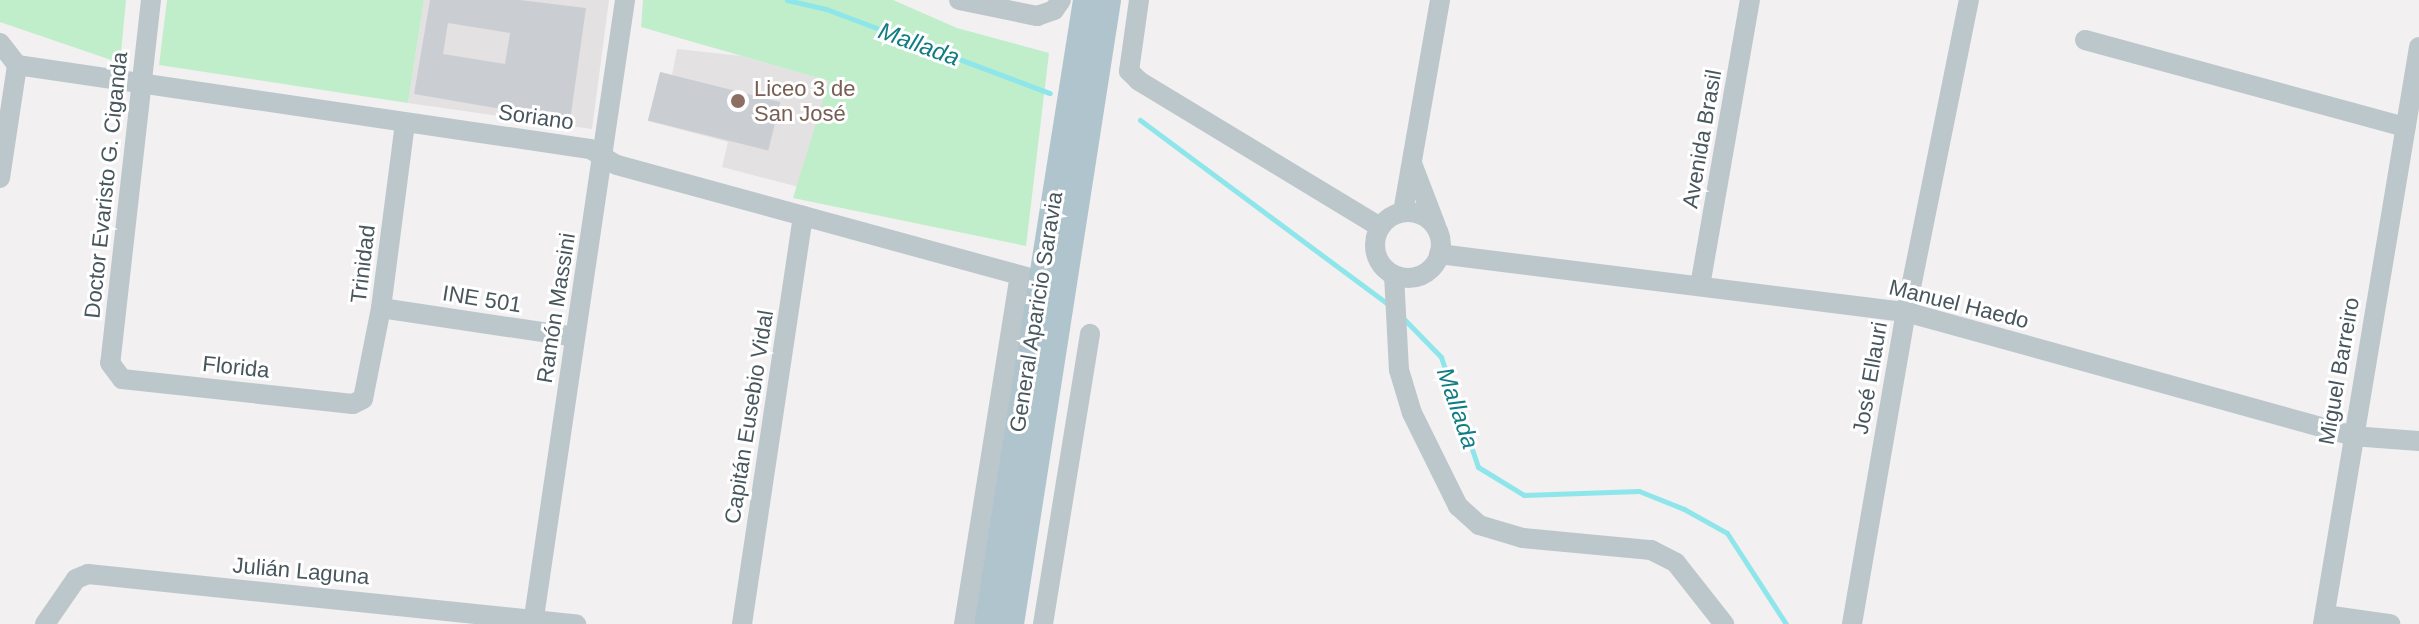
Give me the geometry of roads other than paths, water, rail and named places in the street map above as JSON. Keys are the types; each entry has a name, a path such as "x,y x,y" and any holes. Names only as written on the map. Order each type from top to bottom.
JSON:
{"main road":[{"name":"General Aparicio Saravia","path":"987,624 1040,281 1108,0"},
{"name":"General Aparicio Saravia","path":"1011,624 1040,281 1069,2"}],"street":[{"name":"Doctor Evaristo G. Ciganda","path":"114,374 110,363 151,0"},
{"name":"Ramón Massini","path":"533,620 625,0"},
{"path":"959,0 1037,16 1069,2"},
{"path":"1139,0 1129,71 1139,81 1380,227"},
{"path":"1403,212 1440,0"},
{"name":"Avenida Brasil","path":"1700,286 1750,0"},
{"name":"José Ellauri","path":"1852,624 1906,312 1969,0"},
{"path":"2085,40 2405,127"},
{"path":"0,43 17,65 0,178"},
{"name":"Miguel Barreiro","path":"2324,620 2352,436 2419,47"},
{"name":"Soriano","path":"17,65 141,86 590,149 617,165 1040,281"},
{"name":"Trinidad","path":"353,404 368,391 405,123"},
{"path":"1400,282 1429,270 1439,254 1436,226 1411,159"},
{"path":"1479,261 1459,250 1422,215 1403,212 1380,227 1376,254 1400,282 1399,370 1412,413 1458,506 1479,525 1523,538 1651,550 1676,563 1724,624"},
{"name":"Capitán Eusebio Vidal","path":"742,624 803,216"},
{"name":"Manuel Haedo","path":"1439,254 1906,312 2352,436 2419,441"},
{"name":"General Aparicio Saravia","path":"964,624 1040,281"},
{"name":"INE 501","path":"381,308 575,337"},
{"path":"1043,624 1090,334"},
{"name":"Florida","path":"114,374 353,404"},
{"name":"Julián Laguna","path":"45,624 76,579 88,574 576,624"},
{"path":"2324,620 2390,624"}],"waterway":[{"name":"Mallada","path":"787,0 826,9 1050,93"},
{"name":"Mallada","path":"1140,120 1389,305"},
{"name":"Mallada","path":"1402,317 1441,357 1478,467 1524,495 1639,491 1684,509 1727,533 1786,624"}],"place":[{"name":"Liceo 3 de San José","path":"738,101"}]}
